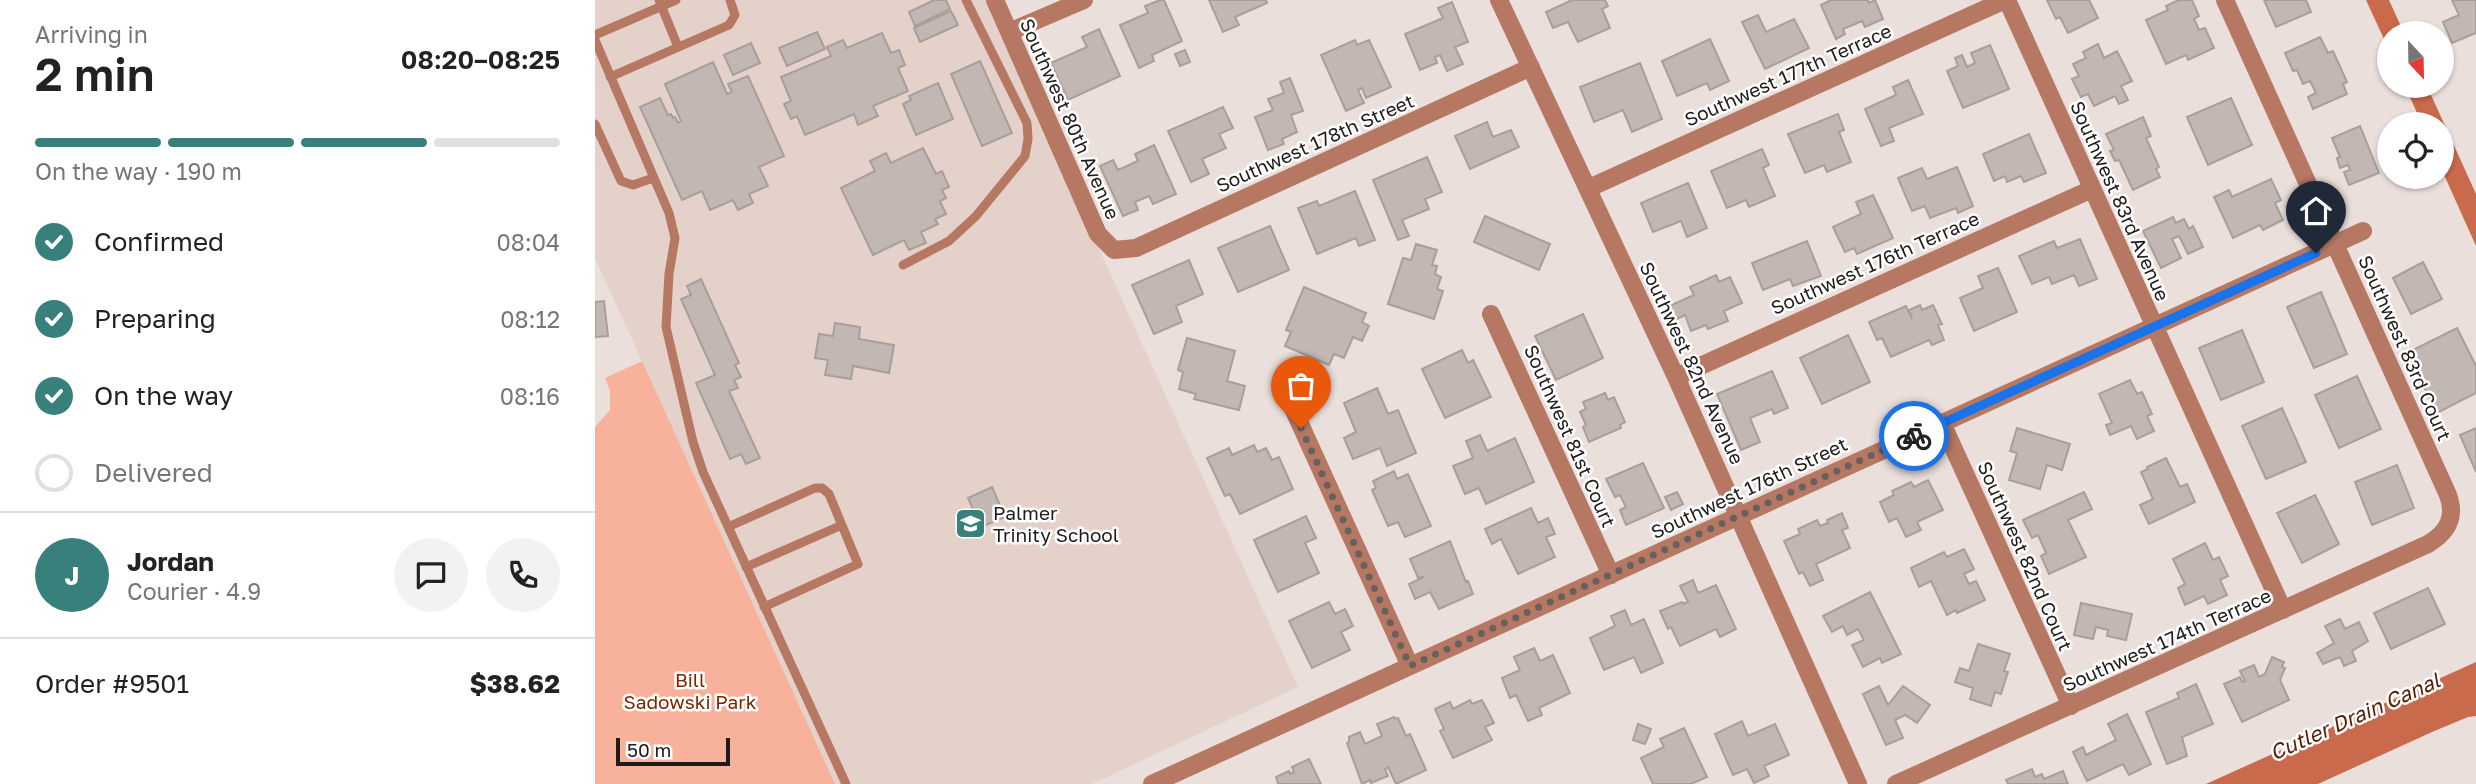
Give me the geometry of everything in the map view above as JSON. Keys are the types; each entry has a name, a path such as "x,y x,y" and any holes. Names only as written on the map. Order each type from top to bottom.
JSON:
{"street":[{"name":"Southwest 80th Avenue","path":"995,0 1098,234 1114,250"},
{"path":"1009,32 1084,0"},
{"name":"Southwest 82nd Avenue","path":"1499,0 1676,377 1858,784"},
{"name":"Southwest 177th Terrace","path":"1589,188 2006,0"},
{"name":"Southwest 83rd Avenue","path":"2006,0 2283,610"},
{"name":"Southwest 83rd Court","path":"2225,0 2448,495 2452,511 2449,524"},
{"name":"Southwest 178th Street","path":"1114,250 1136,248 1531,68"},
{"name":"Southwest 176th Terrace","path":"1676,377 2092,189"},
{"name":"Southwest 176th Street","path":"1151,784 2363,231"},
{"name":"Southwest 81st Court","path":"1491,314 1611,575"},
{"path":"1291,404 1410,666"},
{"name":"Southwest 82nd Court","path":"1942,423 2071,706"},
{"name":"Southwest 174th Terrace","path":"1896,784 2428,544 2437,539 2449,524"}],"lane":[{"path":"676,0 660,3 595,37 669,213 675,238 669,274 666,327 703,472 846,784"},
{"path":"610,77 729,25 736,15 730,0"},
{"path":"903,265 949,241 976,216 1025,156 1027,123 966,0"},
{"path":"660,3 678,47"},
{"path":"595,124 621,181 633,185 653,178"},
{"path":"728,527 815,488 823,488 829,494 858,564 764,607"},
{"path":"746,567 842,525"}],"shaded area":[{"name":"Palmer Trinity School","path":"595,0 986,0 1298,687 1092,784 835,784 595,258"}],"green space":[{"name":"Bill Sadowski Park","path":"642,361 835,784 595,784 595,427 610,410 610,391 605,378"}],"water":[{"path":"2366,0 2389,0 2399,21 2377,21 2377,24"},
{"path":"2410,98 2432,98 2439,112 2417,112"},
{"path":"2454,146 2476,194 2476,246 2450,189 2454,189"},
{"name":"Cutler Drain Canal","path":"2476,662 2476,716 2432,732 2318,784 2206,784"}],"building":[{"path":"934,0 946,0 950,9 915,26 909,12"},
{"path":"1164,0 1182,41 1152,55 1154,61 1139,68 1120,25 1148,13 1145,6"},
{"path":"1209,0 1266,0 1267,3 1235,17 1239,25 1223,32"},
{"path":"1572,0 1605,0 1608,6 1602,9 1610,28 1578,42 1568,22 1553,28 1546,12"},
{"path":"1831,0 1868,0 1869,3 1875,0 1883,19 1865,27 1862,21 1843,29 1845,34 1836,39 1821,5"},
{"path":"2047,0 2089,0 2098,18 2068,33 2060,17 2056,19"},
{"path":"2179,0 2192,0 2199,16 2194,19 2199,30 2205,28 2214,48 2188,60 2186,55 2166,64 2146,20 2168,10 2166,6"},
{"path":"2264,0 2306,0 2311,12 2276,27"},
{"path":"2452,0 2476,0 2476,33 2454,42 2454,21 2445,21 2459,15"},
{"path":"1452,2 1468,42 1455,47 1463,64 1447,71 1440,55 1435,57 1437,63 1420,70 1405,34 1443,18 1438,8"},
{"path":"951,11 958,25 920,42 914,28"},
{"path":"1758,15 1766,32 1794,19 1809,48 1765,69 1742,22"},
{"path":"1099,29 1120,76 1068,100 1051,63 1087,47 1082,37"},
{"path":"817,32 825,49 787,66 779,48"},
{"path":"882,33 891,53 899,50 905,65 898,68 908,91 873,106 878,116 858,125 854,114 805,135 797,116 791,119 784,104 791,101 781,77 831,56 827,47 843,40 847,48"},
{"path":"2320,37 2328,53 2333,51 2347,82 2343,84 2347,94 2313,109 2308,97 2316,93 2310,81 2303,84 2297,70 2293,71 2285,53"},
{"path":"1710,39 1729,81 1710,90 1707,83 1677,96 1662,61"},
{"path":"1355,40 1357,45 1369,40 1391,87 1366,98 1362,88 1358,90 1364,103 1346,111 1321,55"},
{"path":"751,43 760,63 733,75 724,55"},
{"path":"2098,44 2104,58 2117,51 2132,81 2121,86 2128,100 2119,104 2115,96 2094,106 2088,94 2081,97 2072,79 2079,76 2073,64 2086,58 2083,52"},
{"path":"1990,45 2009,89 1963,108 1947,71 1958,66 1955,58 1962,55 1967,67 1975,63 1971,53"},
{"path":"1185,50 1190,62 1180,66 1175,54"},
{"path":"980,61 1012,133 982,146 951,74"},
{"path":"713,62 727,94 732,92 728,84 748,76 784,156 759,167 768,186 749,194 753,203 738,210 733,200 710,210 702,191 682,200 640,107 660,98 668,115 675,117 678,123 681,121 665,84"},
{"path":"1640,63 1662,119 1632,132 1623,110 1594,122 1580,87"},
{"path":"1290,78 1303,111 1291,115 1297,132 1282,139 1284,144 1268,150 1255,117 1273,110 1268,99 1284,93 1280,82"},
{"path":"1908,80 1923,114 1889,128 1894,141 1881,146 1865,109 1896,95 1893,87"},
{"path":"938,83 953,119 916,135 903,104 911,100 909,96"},
{"path":"2231,98 2252,145 2208,165 2187,117"},
{"path":"1223,107 1233,128 1219,134 1226,148 1202,159 1209,174 1191,182 1168,131"},
{"path":"1838,114 1844,130 1839,132 1851,162 1827,172 1824,165 1805,173 1788,134"},
{"path":"2143,117 2151,136 2146,138 2159,167 2156,169 2160,177 2133,190 2119,160 2115,161 2110,151 2114,150 2106,134"},
{"path":"1487,122 1493,137 1511,130 1519,147 1470,169 1455,136"},
{"path":"2360,126 2377,174 2349,185 2344,172 2350,170 2348,165 2340,168 2337,158 2340,157 2332,138"},
{"path":"2029,134 2046,173 2024,182 2021,176 2007,182 2005,176 1994,181 1983,154"},
{"path":"1154,145 1176,194 1153,204 1149,196 1135,202 1138,210 1123,216 1100,166 1113,160 1118,170 1138,161 1135,154"},
{"path":"923,148 936,174 942,171 949,187 942,190 946,198 940,201 946,214 935,219 938,224 921,232 926,243 909,250 904,240 873,255 841,188 875,171 870,161 886,153 891,163"},
{"path":"1762,149 1769,165 1763,168 1775,196 1749,207 1746,200 1727,208 1711,171"},
{"path":"1427,157 1442,192 1425,199 1429,209 1402,220 1409,236 1398,240 1373,180"},
{"path":"1957,167 1973,206 1958,213 1956,208 1930,218 1925,206 1912,211 1898,178 1922,168 1927,179"},
{"path":"2271,179 2281,200 2275,203 2283,220 2263,230 2260,225 2233,238 2214,197 2229,190 2232,197"},
{"path":"1688,183 1707,228 1687,237 1681,221 1653,232 1641,203"},
{"path":"1355,191 1375,240 1359,246 1356,238 1317,254 1298,208 1317,201 1319,206"},
{"path":"1873,195 1893,238 1857,254 1854,248 1845,252 1833,227 1861,214 1856,202"},
{"path":"1485,216 1550,244 1539,270 1474,242"},
{"path":"2173,217 2176,223 2184,219 2189,229 2193,226 2203,247 2188,254 2179,236 2172,239 2181,258 2161,268 2143,231"},
{"path":"1270,226 1289,270 1238,292 1218,248"},
{"path":"2080,239 2097,279 2079,286 2074,275 2052,284 2049,277 2032,284 2019,256 2054,241 2057,248"},
{"path":"1807,241 1821,276 1793,286 1790,279 1763,290 1752,263"},
{"path":"1416,244 1437,250 1432,265 1437,266 1435,274 1441,277 1437,289 1443,291 1434,319 1388,304 1403,258 1411,260"},
{"path":"1189,260 1203,294 1176,306 1182,322 1154,334 1132,285"},
{"path":"2423,262 2442,299 2411,314 2393,278"},
{"path":"1998,268 2017,312 1974,331 1960,298 1983,288 1978,276"},
{"path":"1716,275 1719,282 1730,277 1742,303 1724,311 1728,321 1708,329 1706,325 1691,331 1685,315 1671,322 1665,308 1694,295 1690,287"},
{"path":"701,279 739,363 735,365 741,377 734,380 738,388 729,391 760,458 746,464 741,454 730,459 696,383 715,375 681,299 691,295 687,286"},
{"path":"1304,287 1366,313 1362,322 1369,326 1362,341 1353,337 1344,358 1334,354 1329,365 1285,346 1291,332 1286,330"},
{"path":"2321,292 2347,354 2314,368 2287,307"},
{"path":"604,301 608,336 595,337 595,302"},
{"path":"1920,305 1922,310 1933,305 1942,324 1938,325 1944,340 1932,345 1929,340 1891,357 1882,338 1877,340 1869,322 1906,306 1912,319 1909,310"},
{"path":"1583,314 1603,358 1556,380 1535,336"},
{"path":"835,323 860,327 859,339 894,345 889,373 853,366 851,379 825,375 828,360 815,358 819,334 833,336"},
{"path":"2457,328 2476,366 2476,393 2437,413 2407,353"},
{"path":"2242,330 2264,382 2221,400 2199,348"},
{"path":"1848,335 1870,382 1822,404 1800,358"},
{"path":"1187,338 1235,351 1227,381 1245,386 1239,410 1194,399 1196,394 1179,389 1183,372 1178,370"},
{"path":"1462,350 1468,363 1473,360 1491,397 1445,418 1422,369"},
{"path":"1772,371 1788,408 1774,414 1772,409 1750,418 1760,442 1741,450 1717,394"},
{"path":"2357,376 2381,429 2339,448 2315,395"},
{"path":"2130,380 2137,394 2142,392 2152,414 2147,416 2154,431 2137,439 2131,426 2110,435 2106,425 2112,423 2099,394"},
{"path":"1377,388 1388,414 1398,410 1416,453 1387,466 1380,448 1353,459 1344,438 1356,432 1344,403"},
{"path":"1605,393 1608,400 1614,397 1625,422 1620,425 1621,428 1589,442 1580,412 1586,409 1583,402"},
{"path":"2282,408 2306,462 2266,479 2242,426"},
{"path":"2017,428 2070,444 2062,470 2047,465 2040,489 2009,480 2017,453 2010,451"},
{"path":"2476,428 2476,472 2460,435"},
{"path":"1480,435 1487,451 1515,438 1534,482 1486,504 1479,488 1465,494 1453,466 1473,458 1466,441"},
{"path":"1254,445 1257,452 1266,448 1272,460 1279,457 1293,489 1240,514 1230,494 1225,496 1207,458 1229,448 1232,455"},
{"path":"2166,458 2180,487 2187,484 2195,502 2149,524 2140,505 2153,499 2141,472"},
{"path":"1643,463 1664,508 1626,525 1620,510 1626,507 1620,495 1615,497 1606,479"},
{"path":"2397,465 2414,508 2372,525 2355,482"},
{"path":"1394,471 1397,479 1408,474 1431,526 1405,537 1398,522 1388,526 1372,490 1376,488 1373,481"},
{"path":"1928,480 1943,510 1917,522 1921,530 1906,537 1897,518 1889,522 1880,502 1894,495 1892,491 1911,482 1914,487"},
{"path":"992,487 1005,517 981,527 968,498"},
{"path":"1677,492 1683,504 1671,510 1665,497"},
{"path":"2084,492 2092,509 2068,520 2086,557 2049,574 2041,556 2046,553 2038,535 2032,538 2023,520"},
{"path":"2315,495 2339,544 2302,563 2277,513"},
{"path":"1531,508 1538,523 1548,518 1555,534 1546,537 1555,557 1518,574 1501,539 1492,544 1485,529"},
{"path":"1842,513 1848,528 1842,530 1850,548 1816,564 1823,580 1810,586 1803,572 1799,574 1784,541 1800,534 1798,529 1817,520 1820,526"},
{"path":"1306,516 1316,538 1305,543 1319,573 1278,592 1254,540"},
{"path":"1450,541 1473,594 1439,609 1430,592 1415,599 1409,584 1424,577 1418,578 1410,559"},
{"path":"2205,543 2213,560 2219,557 2228,576 2220,580 2227,595 2208,604 2204,596 2185,605 2178,588 2185,584 2173,559"},
{"path":"1964,549 1974,569 1964,574 1969,584 1976,581 1985,600 1947,615 1931,581 1919,587 1911,568 1944,552 1947,557"},
{"path":"1693,580 1698,593 1716,585 1736,629 1720,637 1716,629 1680,646 1660,611 1688,602 1680,586"},
{"path":"2428,588 2445,624 2391,649 2374,613"},
{"path":"1870,592 1901,654 1882,663 1880,658 1863,667 1852,645 1864,640 1858,629 1847,635 1843,626 1832,632 1823,616"},
{"path":"1329,602 1335,614 1345,609 1353,626 1341,632 1350,650 1312,668 1289,621"},
{"path":"2081,603 2132,614 2126,640 2107,636 2108,630 2096,627 2093,639 2074,635"},
{"path":"1625,610 1631,625 1644,619 1663,663 1641,673 1634,657 1604,670 1590,638 1615,626 1611,616"},
{"path":"2340,619 2345,629 2359,622 2368,641 2352,651 2356,661 2344,666 2340,657 2323,664 2317,653 2334,643 2325,626"},
{"path":"1978,644 2010,654 2004,671 2008,672 2001,694 1995,692 1991,706 1970,699 1973,688 1955,682 1960,668 1969,671"},
{"path":"1534,648 1540,661 1553,655 1570,693 1539,708 1542,715 1528,721 1516,695 1510,698 1502,678 1520,670 1514,657"},
{"path":"2272,657 2284,662 2282,667 2285,668 2280,680 2289,700 2242,722 2224,684 2240,677 2242,682 2245,681 2240,671 2254,665 2259,677 2265,674"},
{"path":"2196,684 2213,724 2182,737 2187,756 2167,764 2146,712 2179,698 2177,693"},
{"path":"1879,686 1888,705 1903,686 1930,705 1917,723 1905,715 1895,720 1903,738 1886,745 1863,694"},
{"path":"1470,700 1472,704 1482,700 1494,723 1485,727 1492,740 1453,758 1440,731 1444,729 1435,709 1450,702 1453,709"},
{"path":"2127,714 2151,764 2129,775 2123,764 2087,781 2073,752 2083,747 2086,755 2116,740 2108,724"},
{"path":"1398,718 1406,736 1410,734 1426,770 1396,784 1388,767 1385,769 1388,776 1362,784 1347,743 1349,737 1360,732 1365,744 1382,736 1377,724"},
{"path":"1742,721 1748,736 1775,724 1789,755 1764,766 1769,776 1754,783 1747,769 1733,775 1715,734"},
{"path":"1638,724 1651,729 1645,744 1633,740"},
{"path":"1684,728 1707,777 1691,784 1653,784 1641,758 1664,747 1660,739"},
{"path":"1309,759 1321,784 1278,784 1276,777 1289,771 1290,774 1294,772 1292,767"},
{"path":"2032,769 2035,777 2042,774 2044,779 2063,771 2068,784 2008,784 2006,780"}],"way so far":[{"path":"1301,428 1410,666 1914,436"}],"place":[{"name":"Palmer Trinity School","path":"970,524"}],"route":[{"path":"1914,436 2316,253"}]}
